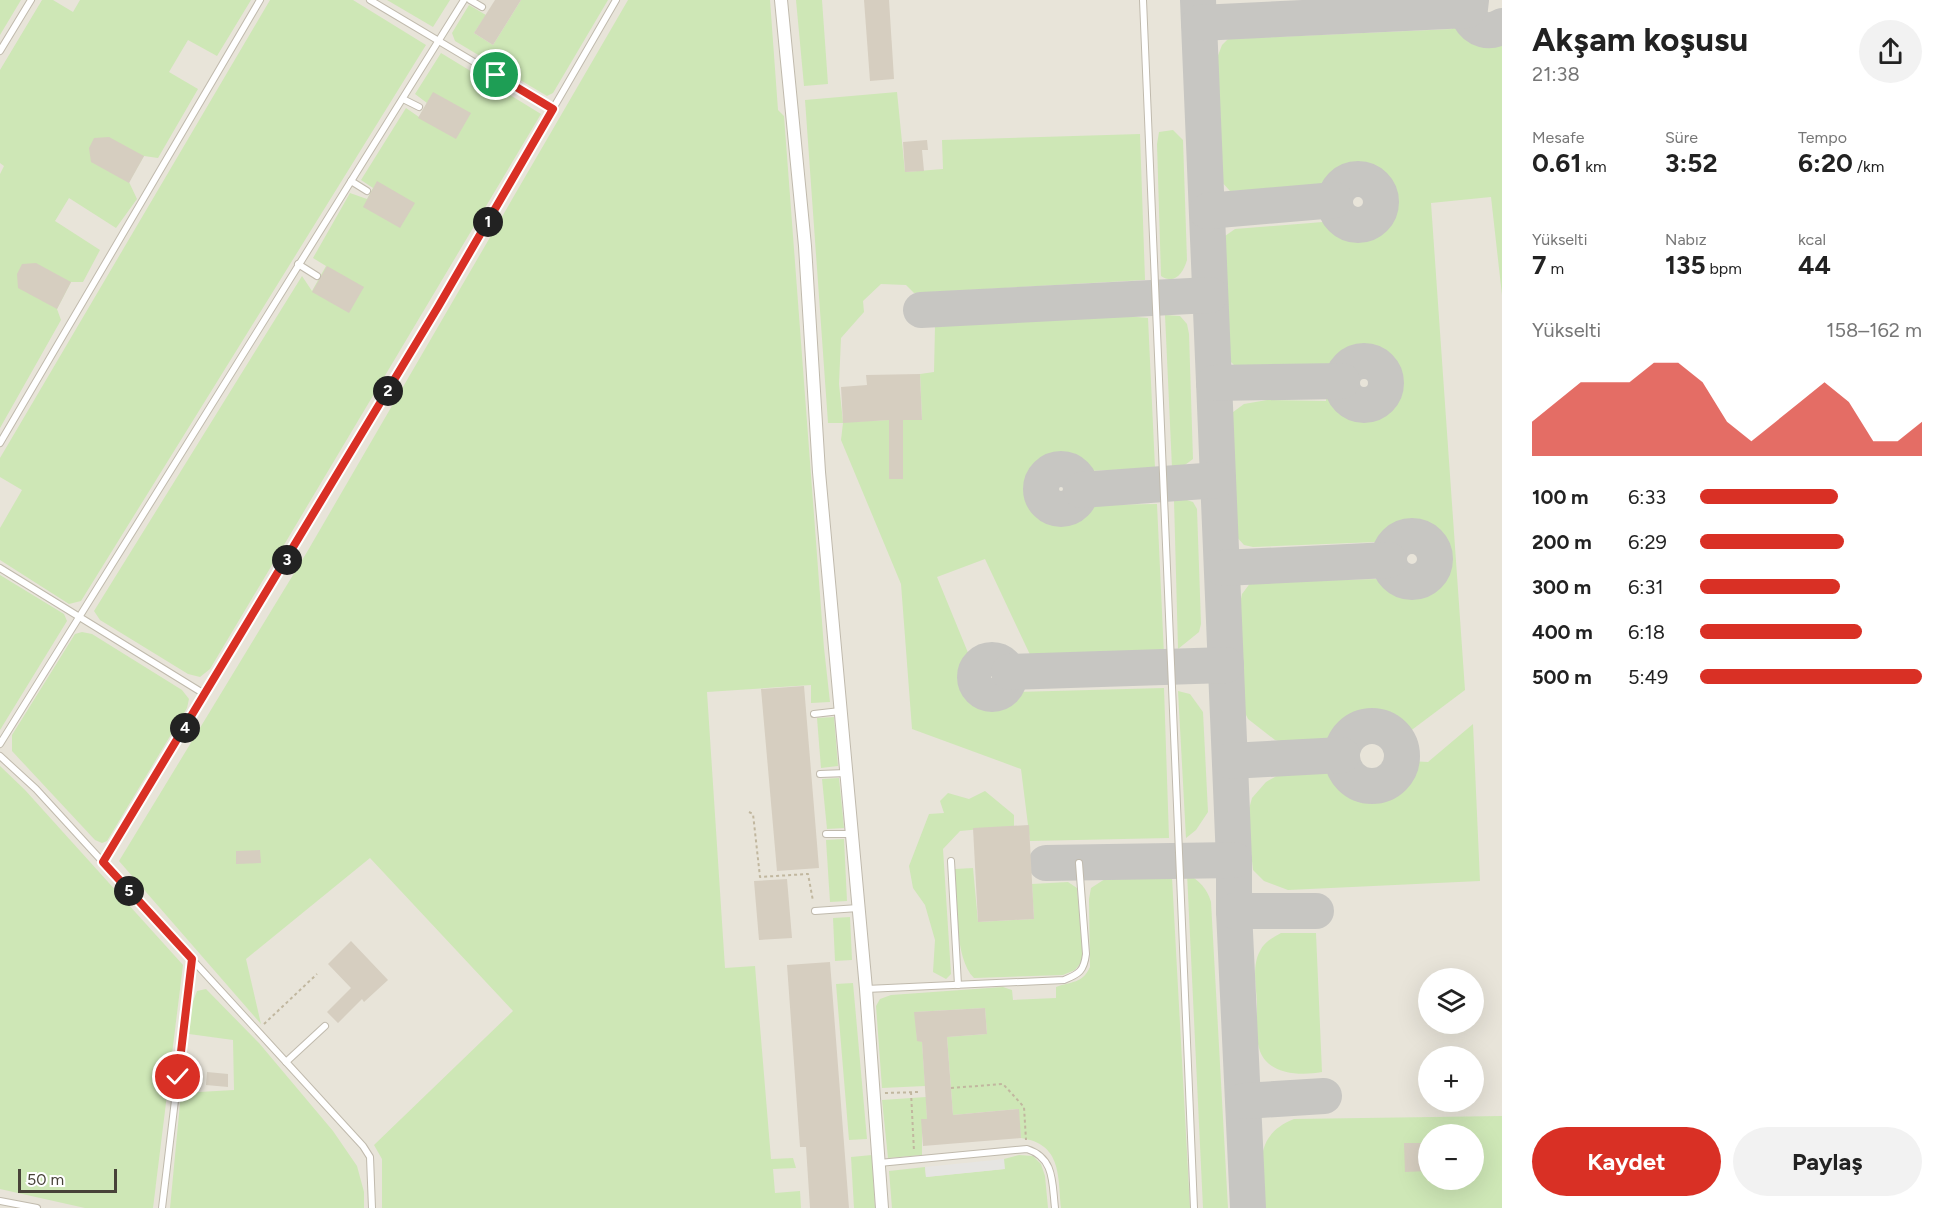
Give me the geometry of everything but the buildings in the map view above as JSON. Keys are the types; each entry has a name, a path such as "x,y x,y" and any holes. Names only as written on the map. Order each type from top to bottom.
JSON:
{"street":[{"path":"781,0 805,246 819,472 866,989 882,1208"}],"lane":[{"path":"0,51 30,0"},
{"path":"0,443 260,0"},
{"path":"370,0 553,109"},
{"path":"0,744 464,0"},
{"path":"470,0 482,7"},
{"path":"103,862 206,695 616,0"},
{"path":"1143,0 1194,1208"},
{"path":"403,99 418,107"},
{"path":"351,181 367,191"},
{"path":"298,264 317,276"},
{"path":"0,568 206,695"},
{"path":"814,714 840,711"},
{"path":"0,756 36,789 363,1146 370,1157 372,1208"},
{"path":"820,774 846,773"},
{"path":"826,834 851,834"},
{"path":"951,861 958,985"},
{"path":"866,989 1064,980 1079,974 1085,966 1086,954 1079,863"},
{"path":"815,911 858,908"},
{"path":"162,1208 192,959"},
{"path":"286,1062 325,1026"},
{"path":"178,1077 196,1080"},
{"path":"879,1163 1027,1149 1040,1153 1048,1165 1055,1208"},
{"path":"0,1201 37,1208"}],"path":[{"path":"749,812 753,814 760,877 808,874 815,911"},
{"path":"257,1030 317,974"},
{"path":"951,1088 1003,1084 1024,1107 1027,1149"},
{"path":"911,1092 915,1160"},
{"path":"873,1094 919,1092"}],"shaded area":[{"path":"0,0 1502,0 1502,1208 0,1208"},
{"path":"1004,1159 1005,1169 926,1177 925,1167"}],"green space":[{"path":"0,0 21,0 0,35"},
{"path":"42,0 53,0 73,12 80,0 251,0 217,56 188,40 169,72 198,89 158,158 144,156 129,182 137,199 116,228 69,198 55,221 100,250 83,282 71,282 57,309 61,320 0,428 0,174 4,166 0,163 0,70"},
{"path":"270,0 353,0 426,45 81,601 69,604 0,560 0,528 22,490 0,477 0,458"},
{"path":"387,0 450,0 433,27"},
{"path":"521,0 608,0 553,93 547,96 455,41 452,33 469,5 486,15 474,33 493,45"},
{"path":"628,0 770,0 778,110 784,116 830,702 811,703 811,685 707,692 725,968 755,966 771,1159 793,1158 796,1168 773,1169 775,1193 800,1191 801,1208 382,1208 382,1159 374,1145 513,1011 370,858 246,959 261,1024 119,861 307,552"},
{"path":"796,0 822,0 828,84 804,86"},
{"path":"1452,23 1478,40 1502,40 1502,295 1491,197 1431,203 1465,690 1405,735 1388,723 1370,720 1361,721 1353,726 1339,741 1299,745 1275,740 1248,719 1239,701 1238,613 1242,594 1251,582 1379,579 1404,592 1420,592 1436,585 1446,564 1450,563 1450,552 1444,550 1442,543 1432,533 1418,528 1404,527 1376,542 1253,547 1244,545 1235,535 1229,415 1244,404 1267,400 1326,401 1326,395 1350,413 1369,417 1382,412 1392,402 1397,388 1400,388 1401,377 1395,375 1391,361 1381,353 1369,351 1353,353 1326,373 1325,368 1237,368 1227,358 1221,245 1225,236 1235,229 1323,222 1323,217 1349,237 1364,237 1383,222 1391,209 1396,209 1397,194 1390,194 1386,183 1377,175 1360,170 1352,171 1322,194 1319,186 1230,191 1220,180 1214,66 1222,45 1228,39 1452,29"},
{"path":"441,53 541,114 210,669 200,677 188,674 100,620 94,611 302,276 312,291 326,266 313,258 350,193 367,199 373,188 361,180 406,108 419,117 427,103 415,94"},
{"path":"897,92 905,172 943,169 942,140 1140,134 1145,280 914,293 906,285 881,284 863,301 864,312 841,338 839,384 843,422 889,420 889,479 903,479 903,420 922,419 920,374 934,372 935,326 1126,316 1148,318 1155,468 1089,471 1076,461 1050,460 1033,481 1028,481 1029,496 1033,497 1041,511 1054,517 1068,517 1083,511 1090,512 1094,505 1157,504 1164,655 1033,661 985,559 937,577 971,660 964,680 975,699 995,702 1013,692 1164,688 1169,838 1030,841 1021,769 912,729 901,584 841,440 843,423 828,423 805,100"},
{"path":"1173,130 1183,140 1187,260 1181,273 1170,279 1161,276 1157,144 1159,132"},
{"path":"1165,315 1180,316 1187,324 1189,334 1193,459 1178,470 1172,468"},
{"path":"1184,499 1193,502 1197,509 1201,624 1199,632 1178,649 1174,500"},
{"path":"0,575 64,614 67,621 0,730"},
{"path":"82,632 92,634 182,690 189,699 187,708 107,841 102,843 95,840 12,751 12,735 75,634"},
{"path":"1178,691 1190,694 1203,712 1208,812 1196,830 1186,838"},
{"path":"834,717 838,766 821,768 817,718"},
{"path":"1473,724 1480,881 1288,890 1264,881 1253,870 1247,816 1252,798 1266,782 1289,769 1337,767 1354,788 1381,792 1395,790 1406,781 1410,761 1428,762"},
{"path":"0,766 25,790 183,965 153,1208 85,1208 0,1189"},
{"path":"839,778 844,828 827,829 822,779"},
{"path":"985,791 1014,815 1014,826 960,831 943,849 951,974 946,979 933,972 935,940 925,905 913,888 909,866 929,814 944,813 940,801 948,793 969,799"},
{"path":"844,839 847,901 830,902 826,840"},
{"path":"973,868 978,922 1034,919 1032,884 1068,882 1077,888 1083,960 1075,970 1063,975 974,978 963,957 960,943 955,869"},
{"path":"1162,873 1172,877 1190,1208 1061,1208 1055,1163 1044,1147 1034,1141 1021,1138 1018,1109 953,1115 947,1037 987,1034 985,1008 915,1012 917,1040 922,1042 925,1086 882,1088 876,1006 880,999 891,995 1003,987 1012,990 1013,1000 1056,998 1056,987 1080,979 1090,967 1089,899 1091,888 1105,879"},
{"path":"1187,873 1202,885 1211,902 1228,1208 1203,1208"},
{"path":"850,917 852,960 835,961 833,918"},
{"path":"1281,933 1316,933 1322,1072 1304,1074 1276,1069 1263,1057 1259,1048 1256,963 1264,945"},
{"path":"853,983 867,1139 849,1140 836,984"},
{"path":"206,989 259,1043 333,1131 357,1166 364,1192 364,1208 170,1208 181,1093 234,1090 233,1040 189,1034 192,1004 197,991"},
{"path":"926,1097 927,1119 922,1119 922,1155 888,1158 882,1100"},
{"path":"1502,1116 1502,1208 1264,1208 1262,1156 1271,1135 1280,1126 1294,1119"},
{"path":"872,1155 875,1208 854,1208 851,1157"},
{"path":"1019,1155 1033,1156 1041,1164 1045,1176 1048,1208 892,1208 889,1171 925,1167 926,1177 1004,1169 1004,1159"}],"taxiway":[{"path":"1198,0 1248,1208"},
{"path":"1471,0 1469,17 1475,25 1488,30 1502,26"},
{"path":"1199,23 1468,10"},
{"path":"1358,179 1374,186 1381,202 1374,218 1358,225 1342,218 1335,202 1342,186 1358,179"},
{"path":"1207,211 1335,200"},
{"path":"921,310 1210,295"},
{"path":"1364,361 1380,367 1386,383 1380,399 1364,405 1348,399 1342,383 1348,367 1364,361"},
{"path":"1214,383 1342,381"},
{"path":"1061,469 1069,470 1075,475 1080,481 1081,489 1080,497 1075,503 1069,508 1061,509 1053,508 1047,503 1042,497 1041,489 1042,481 1047,475 1053,470 1061,469"},
{"path":"1081,490 1218,480"},
{"path":"1412,536 1428,543 1435,559 1428,575 1412,582 1396,575 1389,559 1396,543 1412,536"},
{"path":"1222,568 1389,560"},
{"path":"992,660 1004,665 1009,677 1004,689 992,694 980,689 975,677 980,665 992,660"},
{"path":"1009,672 1226,665"},
{"path":"1372,726 1389,731 1397,739 1402,756 1397,773 1389,781 1372,786 1355,781 1347,773 1342,756 1347,739 1355,731 1372,726"},
{"path":"1230,761 1342,755"},
{"path":"1046,863 1234,860"},
{"path":"1234,911 1316,911"},
{"path":"1244,1101 1324,1096"}],"route":[{"path":"178,1077 192,959 103,862 206,695 438,307 553,109 496,75"}]}
